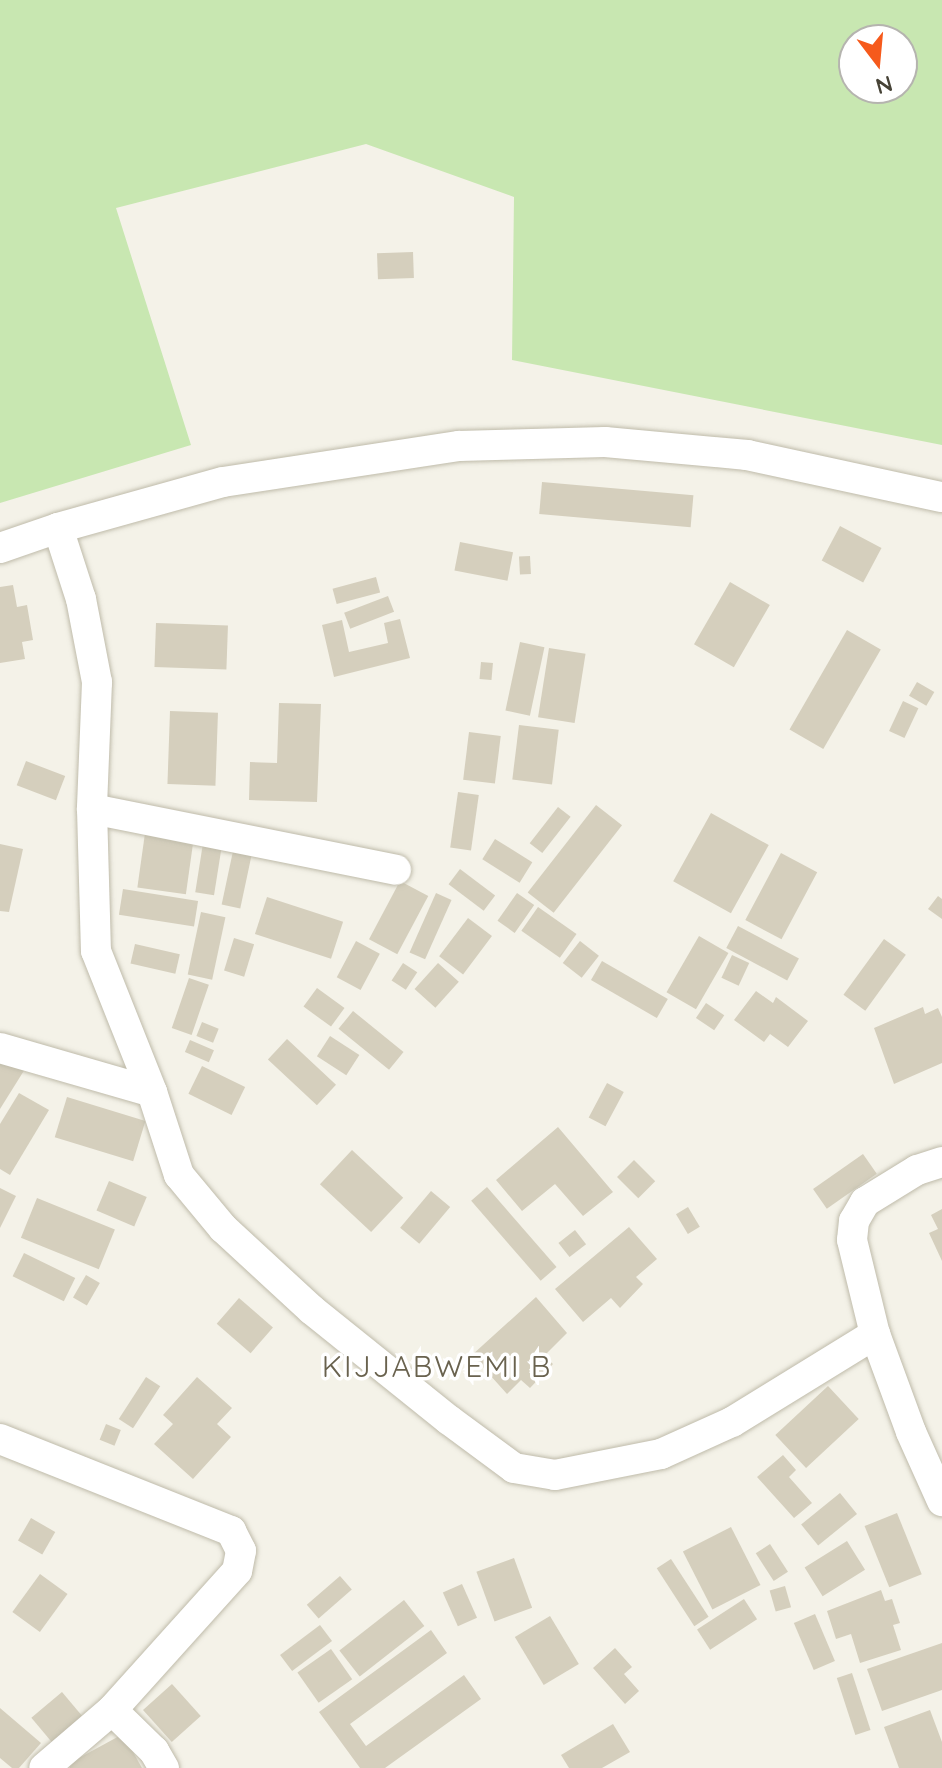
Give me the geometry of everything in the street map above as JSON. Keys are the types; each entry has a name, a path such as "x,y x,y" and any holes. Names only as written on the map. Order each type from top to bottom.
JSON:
{"street":[{"path":"0,548 58,528 223,482 459,446 605,442 747,455 942,497"},
{"path":"58,528 81,599 97,682 92,809 96,951 152,1092 179,1175 223,1228 312,1310 449,1420 514,1468 555,1475 661,1454 732,1422 875,1334"},
{"path":"92,809 396,870"},
{"path":"0,1048 152,1092"},
{"path":"942,1162 882,1189 865,1202 854,1221 852,1240 875,1334 911,1432 942,1501"},
{"path":"0,1439 231,1531 241,1551 237,1571 112,1710 44,1768"},
{"path":"112,1710 154,1751 164,1768"}],"green space":[{"path":"0,0 942,0 942,445 512,360 514,197 366,144 116,208 191,445 0,503"}],"building":[{"path":"413,252 414,278 378,279 377,253"},
{"path":"542,482 693,495 691,527 539,514"},
{"path":"840,526 881,548 863,583 822,560"},
{"path":"460,542 513,552 507,581 454,570"},
{"path":"530,556 531,574 520,575 519,557"},
{"path":"376,577 380,592 337,604 333,589"},
{"path":"730,582 770,605 734,667 694,644"},
{"path":"13,585 17,607 27,605 33,640 22,642 25,659 0,663 0,587"},
{"path":"388,596 394,612 350,629 344,613"},
{"path":"400,619 410,658 334,677 322,625 342,620 349,652 388,643 384,623"},
{"path":"156,623 228,626 226,669 154,667"},
{"path":"847,630 881,650 823,749 790,730"},
{"path":"520,642 544,647 530,716 505,710"},
{"path":"549,648 586,654 575,723 538,717"},
{"path":"481,662 493,663 491,680 480,679"},
{"path":"917,682 934,692 926,706 909,696"},
{"path":"903,701 918,708 904,738 889,731"},
{"path":"279,703 321,704 317,802 249,800 250,762 277,763"},
{"path":"170,711 218,713 215,786 167,784"},
{"path":"519,725 559,730 552,784 512,780"},
{"path":"469,732 501,736 495,784 463,780"},
{"path":"26,761 65,776 56,800 17,785"},
{"path":"458,792 479,795 471,850 450,847"},
{"path":"596,805 622,825 554,913 528,892"},
{"path":"558,807 571,817 542,853 530,843"},
{"path":"711,813 769,845 731,913 673,881"},
{"path":"146,826 195,833 186,894 137,887"},
{"path":"204,837 223,840 214,895 195,892"},
{"path":"236,837 255,841 240,908 222,904"},
{"path":"495,839 532,862 520,883 482,859"},
{"path":"0,844 23,849 9,912 0,911"},
{"path":"781,853 817,872 782,939 745,920"},
{"path":"460,869 495,895 484,911 449,884"},
{"path":"400,881 428,896 397,954 369,939"},
{"path":"123,889 198,901 194,927 119,915"},
{"path":"436,893 452,900 425,959 410,952"},
{"path":"517,893 534,905 515,933 497,921"},
{"path":"938,896 942,899 942,919 928,909"},
{"path":"267,897 343,922 331,959 255,934"},
{"path":"538,907 577,934 560,958 521,931"},
{"path":"201,912 225,917 212,980 188,975"},
{"path":"468,918 492,936 463,974 439,956"},
{"path":"738,926 799,958 787,980 726,948"},
{"path":"699,936 728,953 696,1009 666,992"},
{"path":"234,938 254,944 244,977 224,971"},
{"path":"884,939 906,955 865,1011 843,995"},
{"path":"356,941 380,954 361,990 337,977"},
{"path":"580,941 599,956 582,978 563,963"},
{"path":"135,944 180,954 175,974 131,963"},
{"path":"732,955 749,963 739,986 721,978"},
{"path":"602,961 668,999 657,1018 591,980"},
{"path":"403,963 417,972 406,990 392,981"},
{"path":"438,963 459,982 435,1008 415,989"},
{"path":"189,978 209,985 192,1035 172,1028"},
{"path":"317,988 345,1008 331,1027 303,1007"},
{"path":"756,991 773,1003 776,997 808,1021 788,1047 770,1034 764,1042 734,1020"},
{"path":"706,1003 724,1015 714,1030 696,1018"},
{"path":"923,1007 925,1014 938,1008 942,1017 942,1063 894,1084 874,1028"},
{"path":"353,1011 404,1052 389,1070 339,1029"},
{"path":"202,1022 219,1029 213,1043 196,1036"},
{"path":"330,1036 359,1055 346,1075 317,1056"},
{"path":"287,1039 336,1085 317,1105 268,1059"},
{"path":"190,1040 214,1050 209,1062 185,1052"},
{"path":"0,1061 25,1069 0,1109"},
{"path":"202,1066 245,1087 232,1115 188,1094"},
{"path":"607,1083 624,1092 605,1126 589,1117"},
{"path":"19,1093 49,1110 10,1175 0,1169 0,1124"},
{"path":"67,1097 145,1121 133,1161 55,1137"},
{"path":"558,1127 613,1192 583,1216 555,1184 522,1211 496,1180"},
{"path":"352,1150 403,1198 371,1232 320,1184"},
{"path":"863,1154 877,1174 827,1209 813,1189"},
{"path":"634,1160 655,1181 638,1198 617,1177"},
{"path":"109,1181 147,1197 134,1226 96,1210"},
{"path":"487,1187 557,1267 541,1281 471,1201"},
{"path":"0,1188 16,1196 0,1228"},
{"path":"431,1191 450,1207 419,1244 400,1228"},
{"path":"37,1198 115,1229 99,1269 21,1238"},
{"path":"688,1207 700,1227 688,1234 676,1214"},
{"path":"942,1209 942,1261 929,1233 938,1229 931,1215"},
{"path":"629,1227 657,1259 636,1277 643,1284 620,1308 611,1298 583,1322 555,1289"},
{"path":"575,1230 586,1244 570,1257 558,1243"},
{"path":"24,1253 75,1278 64,1301 13,1276"},
{"path":"86,1275 100,1283 87,1306 73,1298"},
{"path":"536,1297 567,1333 544,1356 553,1364 530,1388 521,1380 507,1394 472,1355"},
{"path":"239,1298 273,1328 251,1353 217,1324"},
{"path":"146,1377 160,1386 133,1428 119,1419"},
{"path":"197,1377 232,1408 217,1424 231,1437 193,1479 154,1444 173,1424 163,1415"},
{"path":"828,1386 859,1419 806,1468 775,1435"},
{"path":"106,1424 121,1430 114,1446 100,1440"},
{"path":"783,1455 796,1470 789,1477 812,1503 794,1518 757,1477"},
{"path":"840,1493 857,1514 818,1545 801,1524"},
{"path":"897,1513 922,1574 889,1587 865,1526"},
{"path":"31,1518 55,1532 42,1555 18,1541"},
{"path":"731,1527 761,1585 712,1609 683,1552"},
{"path":"847,1541 865,1570 823,1596 805,1567"},
{"path":"770,1544 788,1572 774,1581 756,1553"},
{"path":"514,1558 532,1608 495,1621 476,1572"},
{"path":"671,1559 709,1617 694,1626 657,1568"},
{"path":"40,1574 68,1594 40,1632 12,1612"},
{"path":"340,1576 352,1590 319,1618 307,1605"},
{"path":"462,1584 477,1618 458,1626 443,1593"},
{"path":"785,1586 791,1607 776,1612 770,1590"},
{"path":"881,1590 885,1601 892,1599 900,1623 893,1625 901,1650 860,1663 851,1634 836,1639 827,1611"},
{"path":"744,1599 757,1619 710,1650 697,1629"},
{"path":"404,1600 424,1626 360,1676 339,1650"},
{"path":"815,1614 835,1661 814,1670 794,1623"},
{"path":"550,1616 579,1664 544,1685 515,1637"},
{"path":"320,1625 332,1641 292,1671 280,1655"},
{"path":"431,1630 447,1653 350,1724 366,1746 464,1675 481,1699 385,1768 360,1768 319,1712"},
{"path":"942,1643 942,1690 882,1711 867,1669"},
{"path":"615,1648 632,1667 624,1674 639,1691 625,1704 593,1668"},
{"path":"331,1649 352,1679 319,1703 297,1673"},
{"path":"852,1673 871,1730 855,1735 837,1678"},
{"path":"172,1684 201,1716 172,1742 143,1710"},
{"path":"62,1692 83,1717 53,1743 31,1718"},
{"path":"0,1708 41,1743 19,1768 12,1768 0,1758"},
{"path":"930,1710 942,1742 942,1768 899,1768 884,1727"},
{"path":"613,1724 630,1752 602,1768 569,1768 561,1755"},
{"path":"123,1734 142,1768 70,1768 68,1764"}],"district":[{"name":"KIJJABWEMI B","path":"437,1366"}]}
